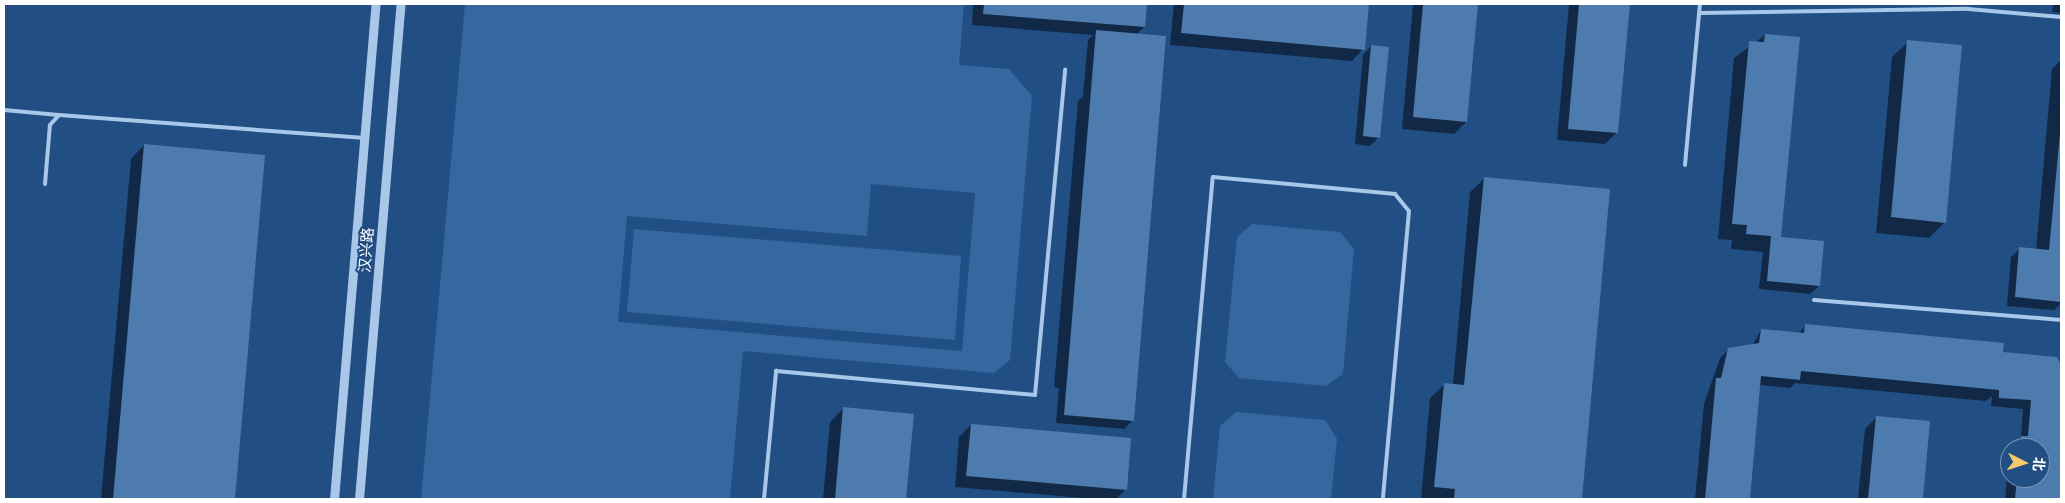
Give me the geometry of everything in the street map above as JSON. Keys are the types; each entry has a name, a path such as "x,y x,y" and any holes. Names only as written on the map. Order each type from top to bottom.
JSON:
{"street":[{"name":"汉兴路","path":"334,499 376,4"},
{"name":"汉兴路","path":"359,499 401,4"}],"lane":[{"path":"1685,165 1700,4"},
{"path":"1700,13 1968,10 2061,17"},
{"path":"764,499 776,371 1035,395 1065,69"},
{"path":"4,110 365,138"},
{"path":"45,184 50,125 59,115"},
{"path":"1184,499 1213,177 1395,194 1409,211 1383,499"},
{"path":"1814,300 2061,320"}],"shaded area":[{"path":"465,4 964,4 959,65 1009,69 1032,96 1010,360 994,373 743,351 730,499 421,499","holes":["871,184 975,193 962,351 618,322 627,216 867,236"]},
{"path":"1252,224 1340,232 1354,249 1343,374 1326,386 1239,378 1225,362 1237,237"},
{"path":"634,229 961,256 955,340 627,312"},
{"path":"1236,412 1325,420 1337,439 1331,499 1213,499 1220,426"}],"building":[{"path":"984,4 1147,4 1145,27 983,14"},
{"path":"1184,4 1369,4 1365,50 1181,33"},
{"path":"1423,4 1478,4 1467,122 1413,117"},
{"path":"1579,4 1630,4 1618,133 1568,129"},
{"path":"1096,30 1166,36 1134,421 1064,415"},
{"path":"1765,34 1800,37 1781,237 1824,241 1820,286 1767,281 1771,236 1746,234 1747,225 1732,224 1749,41 1764,42"},
{"path":"1907,40 1962,45 1946,223 1891,217"},
{"path":"1371,45 1389,47 1380,138 1363,136"},
{"path":"2060,133 2061,302 2015,297 2019,247 2049,250"},
{"path":"144,144 265,155 235,499 113,499"},
{"path":"1484,177 1610,189 1582,499 1454,499 1455,489 1434,487 1444,383 1464,385"},
{"path":"1805,324 2004,343 2003,352 2057,357 2061,365 2061,499 2015,499 2016,488 2050,488 2050,438 2021,438 2021,436 2028,436 2031,400 1999,398 1999,390 1801,371 1800,380 1761,376 1750,499 1705,499 1716,378 1721,378 1728,348 1759,343 1761,329 1804,333"},
{"path":"843,407 914,414 906,499 835,499"},
{"path":"1876,416 1930,421 1923,499 1868,499"},
{"path":"971,424 1131,438 1127,490 966,476"}]}
